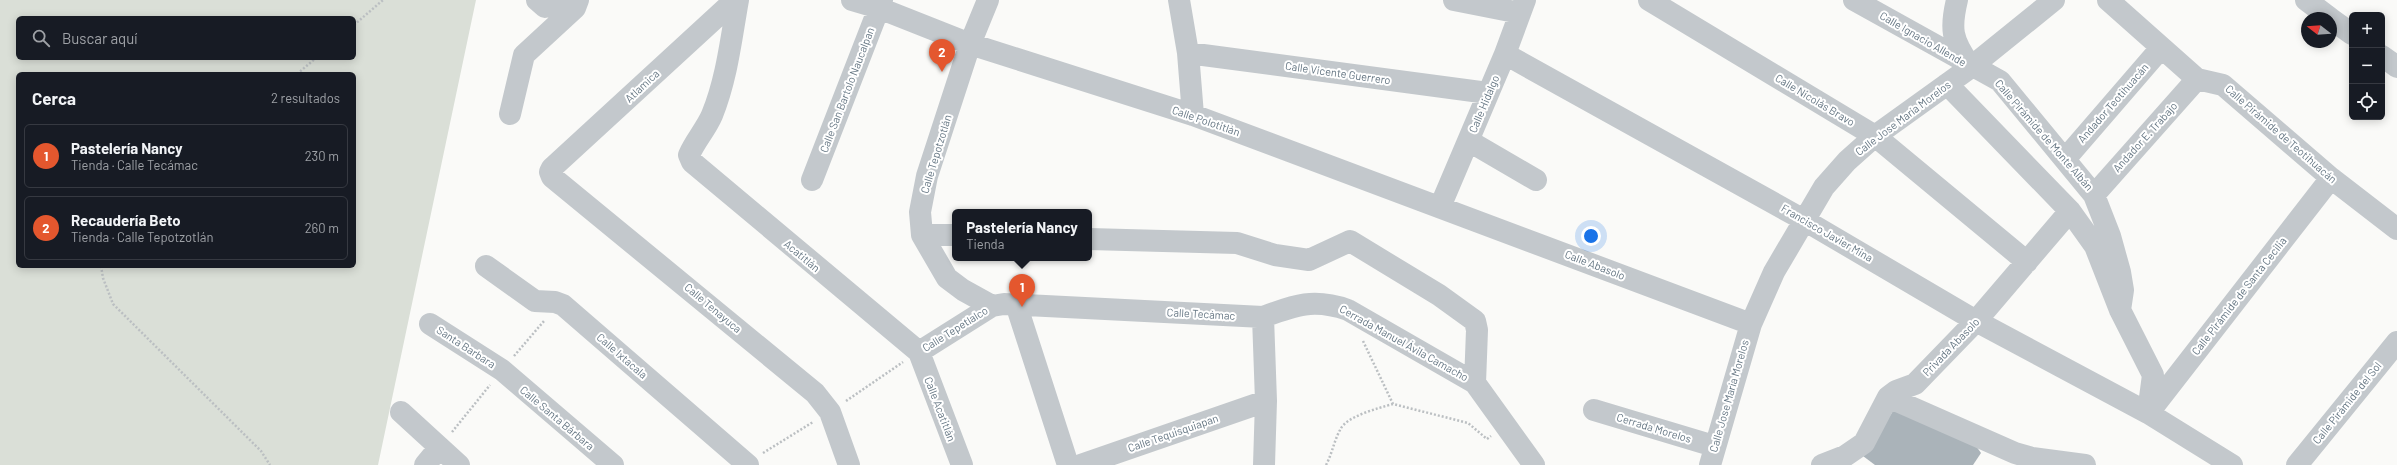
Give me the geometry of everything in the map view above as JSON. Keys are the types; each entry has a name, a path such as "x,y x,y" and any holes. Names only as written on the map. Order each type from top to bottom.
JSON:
{"street":[{"path":"537,0 545,7 570,0"},
{"path":"510,114 524,55 575,8 578,0"},
{"name":"Acatitlán","path":"737,0 726,69 720,94 711,116 689,155 692,162 801,255 919,352"},
{"name":"Atlamica","path":"550,172 552,168 737,0"},
{"name":"Calle Polotitlán","path":"852,0 881,4 970,44 1193,115 1440,207"},
{"name":"Calle Tepotzotlán","path":"988,0 970,44 924,188 920,212 922,235 947,278 963,290 992,306"},
{"path":"1179,0 1188,53 1193,115"},
{"path":"1454,0 1522,6"},
{"name":"Calle Nicolás Bravo","path":"1649,0 1875,136 2027,262"},
{"name":"Calle Ignacio Allende","path":"1854,0 1971,67"},
{"path":"1957,0 1952,21 1954,36 1957,47 1971,67"},
{"name":"Calle Jose María Morelos","path":"1712,456 1750,324 1774,272 1824,187 1847,161 1875,136 1971,67 2054,0"},
{"name":"Calle Pirámide de Teotihuacán","path":"2108,0 2197,79 2223,84 2331,178 2397,229"},
{"path":"2306,0 2323,12"},
{"name":"Calle San Bartolo Naucalpan","path":"812,180 881,4"},
{"name":"Calle Hidalgo","path":"1440,207 1505,54 1522,6"},
{"path":"2337,23 2349,32"},
{"name":"Andador Teotihuacán","path":"2066,158 2161,48"},
{"name":"Calle Vicente Guerrero","path":"1188,53 1488,93"},
{"name":"Francisco Javier Mina","path":"1505,54 1804,220 1976,321 2148,413 2203,458 2232,465"},
{"path":"2385,58 2397,67"},
{"name":"Calle Pirámide de Monte Albán","path":"1971,67 2000,81 2066,158 2094,195 2110,236 2120,272 2123,290 2120,310"},
{"name":"Andador E. Trabajo","path":"2094,195 2197,79"},
{"path":"1947,84 2070,211 2095,246 2120,310 2153,375 2148,413"},
{"path":"1469,141 1536,180"},
{"name":"Calle Tenayuca","path":"550,172 552,177 815,393 830,412 849,465"},
{"name":"Calle Pirámide de Santa Cecilia","path":"2148,413 2331,178"},
{"name":"Calle Abasolo","path":"1440,207 1750,324"},
{"name":"Privada Abasolo","path":"1888,398 1896,391 1915,384 1976,321 2070,211"},
{"path":"922,235 952,235"},
{"name":"Cerrada Manuel Ávila Camacho","path":"1092,240 1237,242 1276,255 1309,260 1350,241 1439,295 1477,325 1476,383"},
{"name":"Calle Ixtacala","path":"486,266 535,301 555,302 563,305 748,465"},
{"name":"Cerrada Manuel Ávila Camacho","path":"1263,317 1290,307 1313,302 1331,304 1348,310 1476,383 1534,465"},
{"path":"1016,304 1068,465"},
{"name":"Calle Tecámac","path":"992,306 1016,304 1263,317"},
{"name":"Calle Tepetlalco","path":"919,352 992,306"},
{"path":"1263,317 1266,401 1264,465"},
{"name":"Santa Barbara","path":"430,324 502,370"},
{"name":"Calle Pirámide del Sol","path":"2297,465 2397,342"},
{"name":"Calle Acatitlán","path":"919,352 962,465"},
{"name":"Calle Santa Bárbara","path":"502,370 613,465"},
{"path":"1822,465 1846,456 1864,443 1888,398 2015,453 2032,458 2085,465"},
{"name":"Calle Tequisquiapan","path":"1081,465 1266,401"},
{"name":"Cerrada Morelos","path":"1594,410 1712,456"},
{"path":"401,412 458,465"},
{"path":"425,465 439,448"}],"path":[{"path":"356,23 383,0"},
{"path":"299,72 314,60"},
{"path":"101,268 103,278 113,304 261,451 270,465"},
{"path":"1362,339 1393,404"},
{"path":"1326,465 1332,454 1340,428 1364,412 1393,404 1468,423 1487,439 1504,423"}],"shaded area":[{"path":"0,0 476,0 378,465 0,465"}],"building":[{"path":"1897,405 1974,443 1981,453 1973,465 1875,465 1863,456"}],"place":[{"name":"Recaudería Beto","path":"942,72"},
{"name":"Pastelería Nancy","path":"1022,307"}]}
